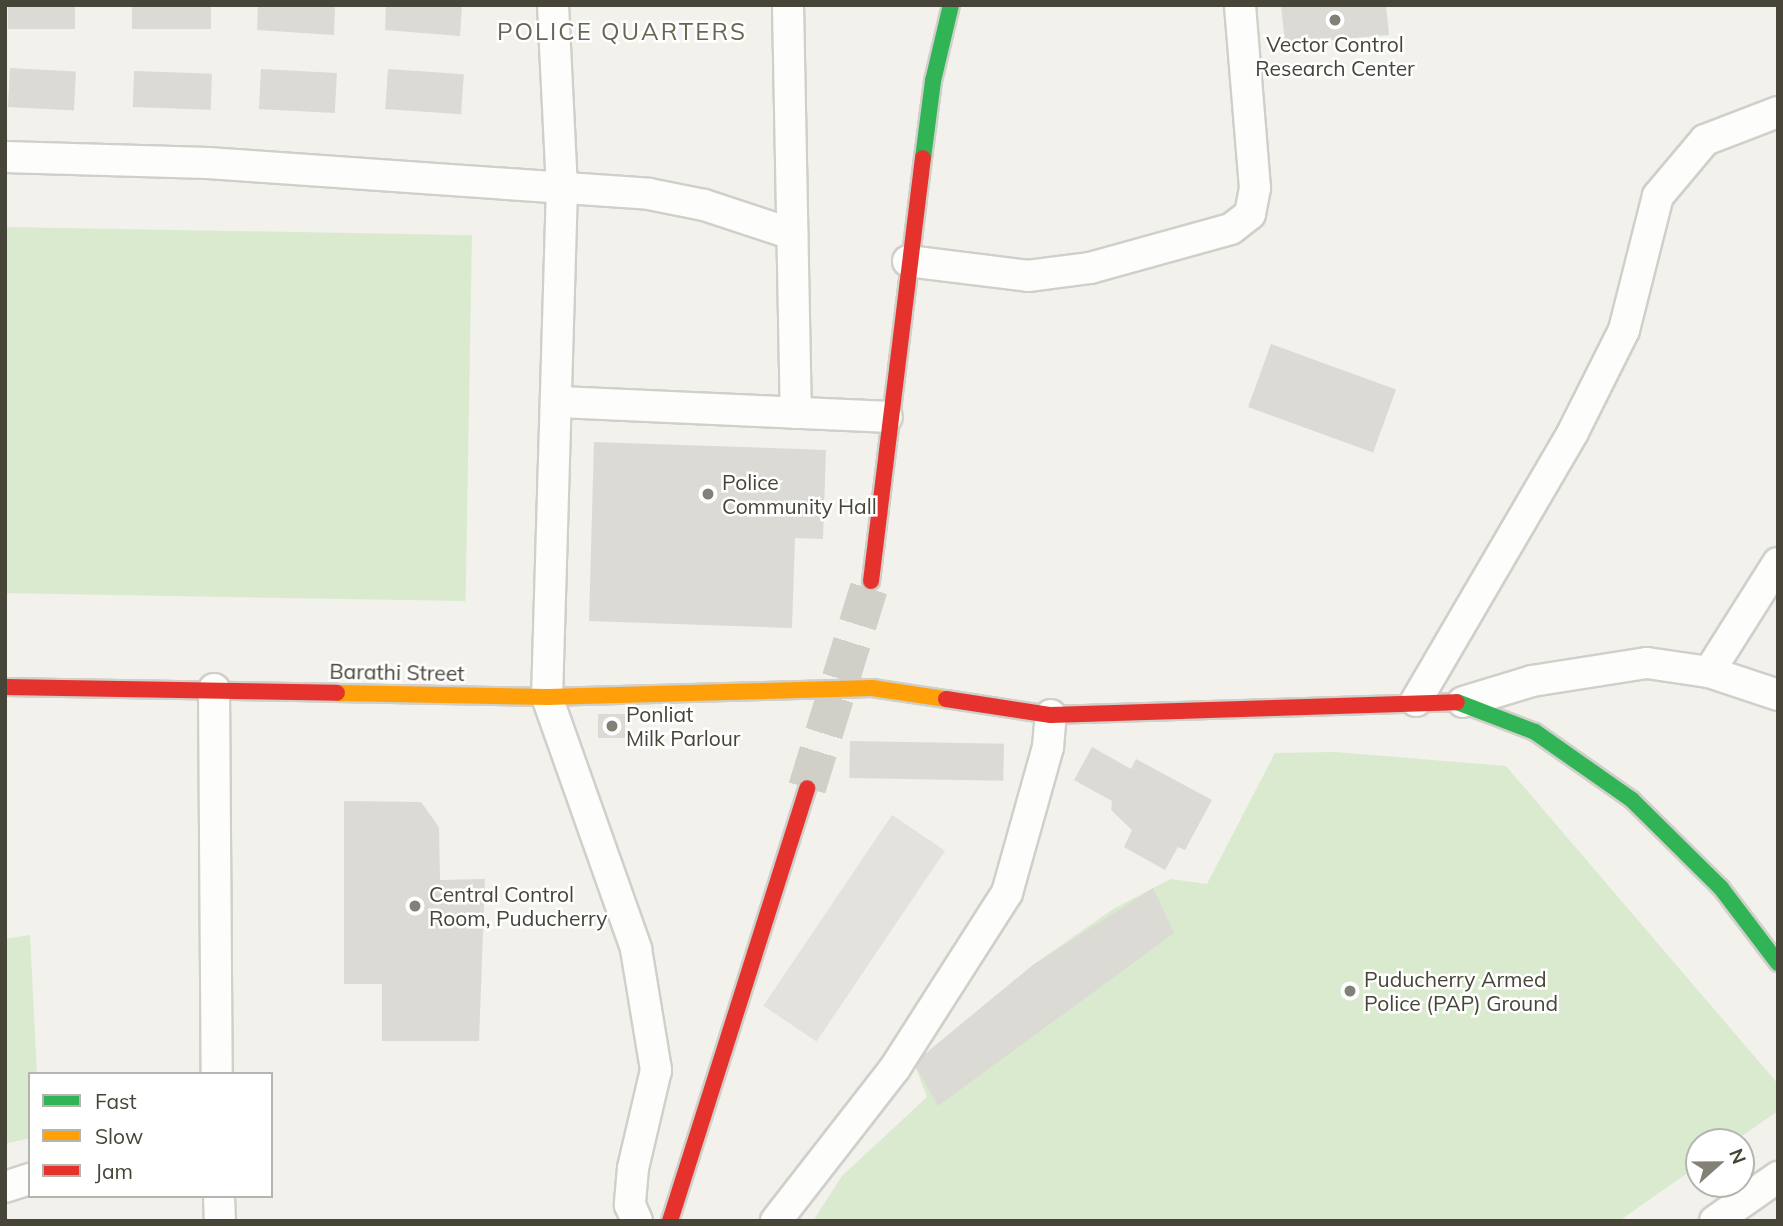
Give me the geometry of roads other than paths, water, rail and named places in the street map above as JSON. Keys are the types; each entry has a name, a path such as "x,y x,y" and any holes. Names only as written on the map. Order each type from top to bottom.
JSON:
{"street":[{"path":"553,5 562,187 558,402 547,697 636,949 656,1070 633,1168 631,1205 637,1221"},
{"path":"788,5 796,413"},
{"path":"871,581 887,417 933,81 951,5"},
{"path":"908,261 1028,276 1090,268 1231,229 1250,214 1255,188 1240,5"},
{"path":"1416,701 1573,432 1624,330 1658,196 1705,140 1778,112"},
{"path":"5,157 234,164 562,187 704,205 792,234"},
{"path":"558,402 887,417"},
{"path":"1710,672 1778,563"},
{"path":"1463,702 1532,681 1647,663 1710,672 1778,695"},
{"name":"Barathi Street","path":"5,687 547,697 787,688 872,688 1051,715 1416,701 1463,702"},
{"path":"214,689 216,1072"},
{"path":"1463,702 1535,732 1632,800 1721,888 1778,963"},
{"path":"776,1221 895,1068 1007,893 1048,747 1051,715"},
{"path":"670,1221 807,788"},
{"path":"1715,1221 1778,1177"},
{"path":"5,1187 28,1180"},
{"path":"219,1198 220,1221"}],"tunnel":[{"path":"807,788 871,581"}],"place":[{"name":"Vector Control Research Center","path":"1335,20"},
{"name":"Police Community Hall","path":"708,494"},
{"name":"Ponliat Milk Parlour","path":"612,726"},
{"name":"Central Control Room, Puducherry","path":"415,906"},
{"name":"Puducherry Armed Police (PAP) Ground","path":"1350,991"}],"district":[{"name":"POLICE QUARTERS","path":"622,32"}]}
